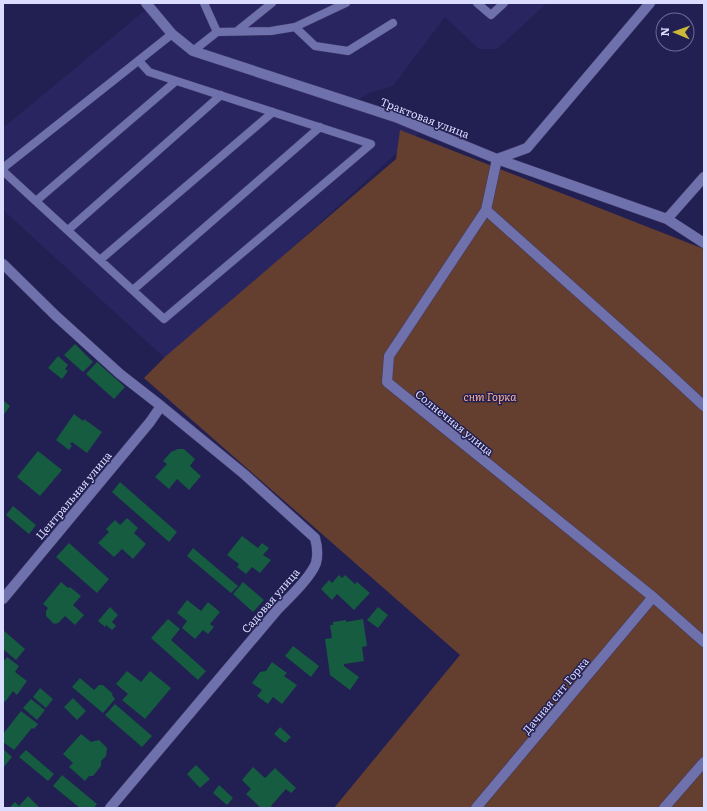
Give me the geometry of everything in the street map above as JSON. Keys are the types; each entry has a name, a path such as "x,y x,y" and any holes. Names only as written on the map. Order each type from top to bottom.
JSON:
{"street":[{"name":"Трактовая улица","path":"146,3 172,34 193,51 395,117 497,159 667,219 704,243"},
{"path":"497,159 527,148 650,3"},
{"name":"Солнечная улица","path":"497,159 486,210 389,356 387,382 653,597 704,642"},
{"path":"667,219 704,177"},
{"path":"486,210 704,406"},
{"name":"Садовая улица","path":"3,264 56,316 120,374 244,474 315,538 316,543 317,550 315,565 302,583 278,609 110,808"},
{"name":"Центральная улица","path":"3,598 150,422 161,406"},
{"name":"Дачная снт Горка","path":"476,808 653,597"},
{"path":"664,808 704,762"}],"lane":[{"path":"204,3 217,32"},
{"path":"237,32 272,3"},
{"path":"193,51 217,32 271,31 295,27 346,3"},
{"path":"477,3 491,15 504,3"},
{"path":"295,27 315,46 348,51 393,23"},
{"path":"139,61 149,72 371,144 164,319 3,169 172,34"},
{"path":"36,201 176,81"},
{"path":"68,230 221,95"},
{"path":"100,260 273,112"},
{"path":"133,290 320,127"}],"shaded area":[{"path":"146,3 547,3 497,49 479,49 445,17 393,86 370,93 352,103 423,129 168,361 3,210 3,128 149,7"}],"green space":[{"name":"снт Горка","path":"400,130 704,249 704,808 334,808 460,655 144,378 166,356 396,159"}],"building":[{"path":"75,344 93,362 83,372 64,355"},
{"path":"58,356 68,365 65,369 68,371 62,379 48,368"},
{"path":"97,362 125,387 114,399 86,374"},
{"path":"3,400 10,406 3,416"},
{"path":"74,414 83,421 84,419 102,432 87,453 72,442 70,444 72,446 69,450 56,440"},
{"path":"178,449 184,449 195,459 190,466 201,476 189,490 177,479 169,489 155,477 167,464 163,461 171,452"},
{"path":"38,451 62,470 40,496 17,477"},
{"path":"120,482 177,532 169,542 112,492"},
{"path":"13,506 36,525 29,534 6,515"},
{"path":"127,518 138,528 134,533 146,544 133,559 122,549 114,557 98,543 109,532 106,529 115,520 120,525"},
{"path":"242,536 258,548 262,543 269,548 263,555 271,560 260,573 252,567 246,574 237,567 239,564 227,555"},
{"path":"69,543 109,579 97,593 56,557"},
{"path":"193,548 238,586 231,593 187,556"},
{"path":"339,575 342,578 345,575 355,584 357,582 370,593 354,610 337,594 332,600 321,589 329,580 332,583"},
{"path":"61,582 81,596 73,605 84,615 75,625 65,616 58,623 54,624 46,616 46,611 48,608 43,604"},
{"path":"243,582 264,600 253,612 233,594"},
{"path":"187,600 201,611 208,602 220,612 210,624 214,627 208,634 203,630 195,639 182,628 187,621 177,613"},
{"path":"110,607 118,615 112,622 116,626 112,630 106,625 105,627 98,621"},
{"path":"378,607 388,615 378,628 367,620"},
{"path":"168,619 180,629 171,640 206,671 198,680 151,638"},
{"path":"363,619 367,646 362,647 364,661 344,664 344,666 359,677 350,690 330,675 325,639 332,638 330,625 333,625 333,622 346,620 346,622"},
{"path":"3,630 25,649 16,660 3,649"},
{"path":"293,646 319,666 311,677 285,656"},
{"path":"7,657 19,666 15,672 27,681 17,695 13,691 5,702 3,700 3,662"},
{"path":"272,662 287,673 284,676 297,685 282,704 273,697 268,704 257,696 262,690 252,683 260,672 266,671"},
{"path":"127,671 141,682 150,671 171,688 145,719 122,700 128,694 116,684"},
{"path":"80,678 94,690 99,685 103,685 113,694 112,695 115,699 103,713 72,687"},
{"path":"40,688 53,699 46,708 33,697"},
{"path":"73,698 86,711 77,720 64,707"},
{"path":"31,699 45,710 37,720 23,708"},
{"path":"115,704 152,736 142,747 105,715"},
{"path":"21,711 38,724 34,729 32,728 14,750 3,742 3,734"},
{"path":"280,727 291,737 285,743 274,734"},
{"path":"81,734 91,742 99,740 107,748 106,756 101,761 101,766 93,776 89,776 85,781 69,767 73,763 63,754"},
{"path":"3,749 12,757 3,768"},
{"path":"26,750 54,774 48,781 19,757"},
{"path":"196,765 210,779 200,788 187,774"},
{"path":"253,767 265,778 275,768 296,788 291,793 286,789 271,806 273,808 261,808 246,794 251,789 242,780"},
{"path":"62,775 97,804 94,808 80,808 53,786"},
{"path":"219,785 233,798 227,805 213,793"},
{"path":"28,796 40,808 9,808 15,802 19,806"}]}
